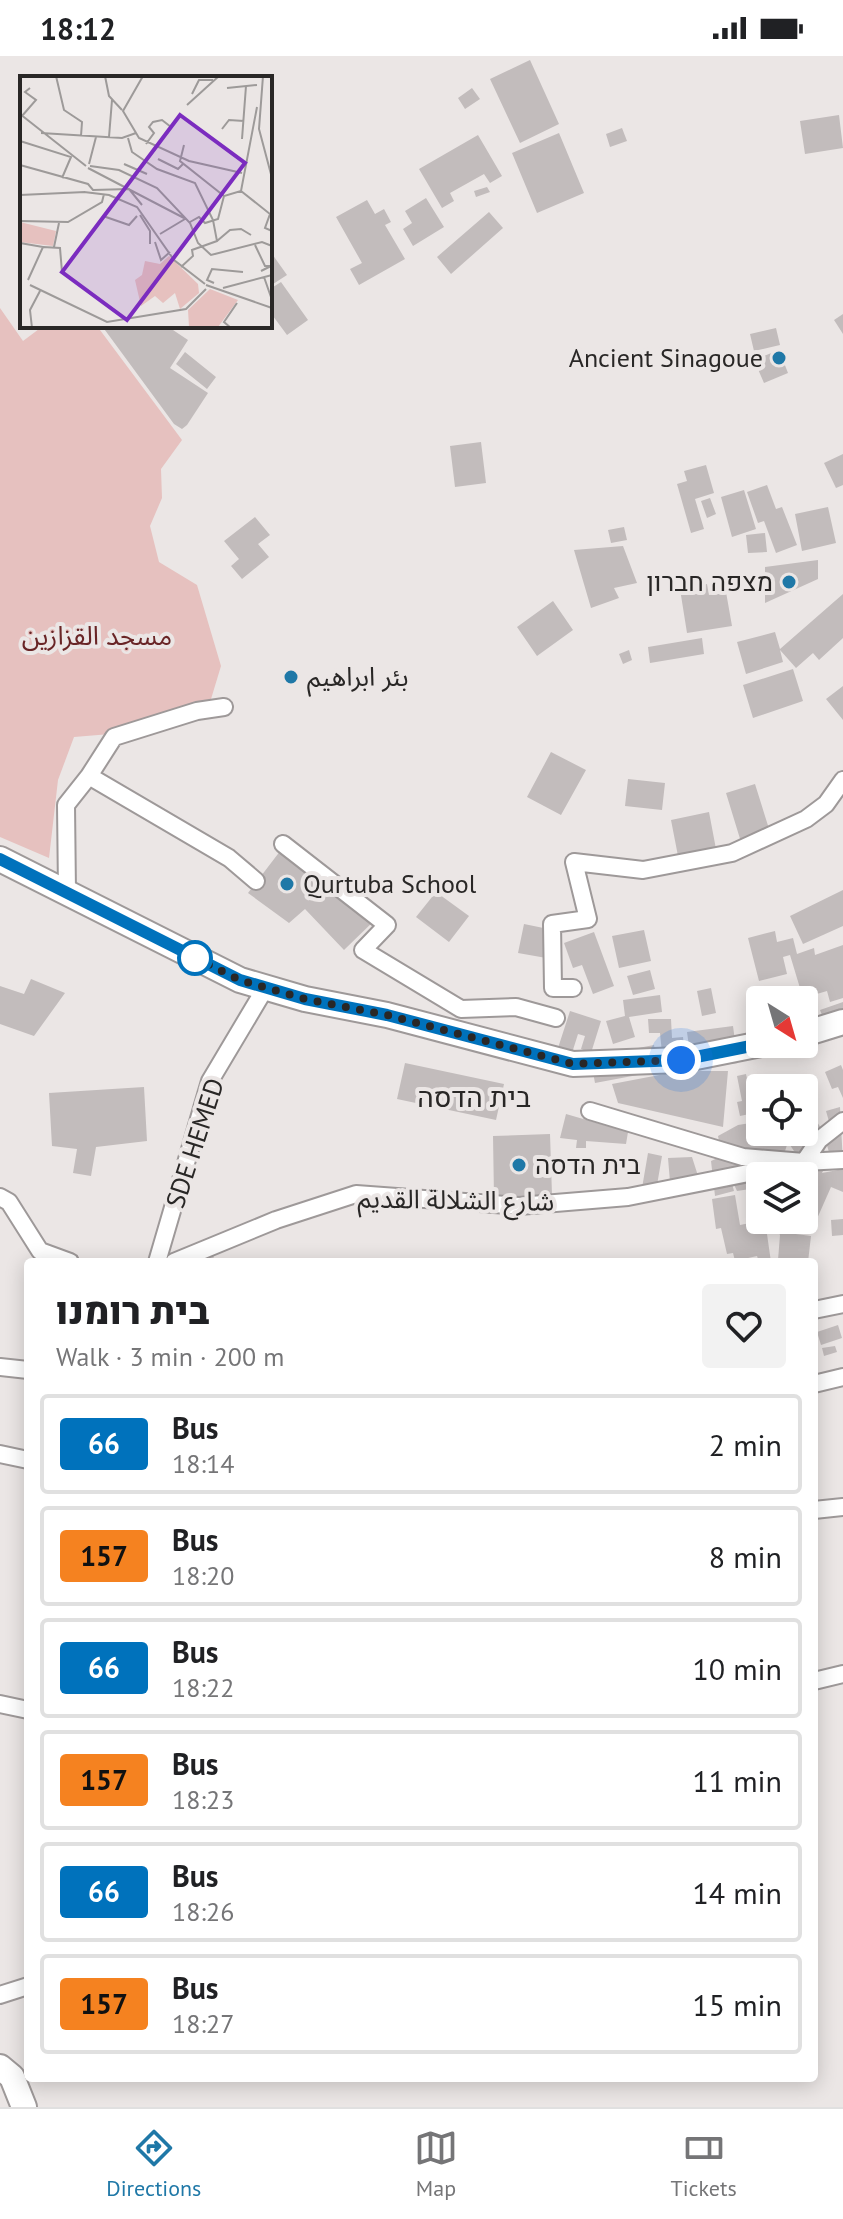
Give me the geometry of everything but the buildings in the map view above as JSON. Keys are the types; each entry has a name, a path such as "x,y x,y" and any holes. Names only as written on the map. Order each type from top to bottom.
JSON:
{"street":[{"path":"67,892 66,805 114,737 197,711 224,707"},
{"path":"89,776 229,858 256,881"},
{"path":"573,988 553,988 552,924 588,919 574,862 643,870 732,853 806,819 826,804 843,780"},
{"path":"283,844 387,925 363,950 461,1009 516,1007 556,1018"},
{"path":"0,859 240,980 266,987 573,1064 681,1060 746,1047"},
{"name":"SDE HEMED","path":"158,1258 210,1081 266,987"},
{"path":"818,1030 843,1022"},
{"path":"590,1111 743,1157 804,1162 819,1140 843,1121"},
{"name":"شارع الشلالة القديم","path":"804,1162 843,1160"},
{"name":"شارع الشلالة القديم","path":"184,1258 276,1220 356,1194 519,1206 628,1197 746,1174"},
{"path":"0,1197 9,1202 40,1251 59,1258"},
{"path":"818,1309 843,1304"},
{"path":"0,1367 24,1370"},
{"path":"818,1383 843,1377"},
{"path":"0,1454 24,1459"},
{"path":"818,1510 843,1507"},
{"path":"818,1680 843,1674"},
{"path":"0,1704 24,1709"},
{"path":"0,1995 24,1987"},
{"path":"0,2067 12,2077 24,2107"}],"green space":[{"name":"مسجد القزازين","path":"0,308 23,341 40,328 98,328 182,440 161,469 162,498 150,526 159,562 197,585 221,666 208,709 171,729 74,737 58,780 49,858 0,837"}],"bus line":[{"name":"66","path":"0,859 240,980 305,999 387,1015 573,1064 620,1065 681,1060 746,1047"}],"place":[{"name":"Ancient Sinagoue","path":"779,358"},
{"name":"מצפה חברון","path":"789,582"},
{"name":"بئر ابراهيم","path":"291,677"},
{"name":"Qurtuba School","path":"287,884"},
{"name":"בית הדסה","path":"519,1165"}],"district":[{"name":"בית הדסה","path":"474,1097"}],"route":[{"path":"195,958 189,955 240,980 305,999 387,1015 573,1064 620,1065 681,1060"}]}
